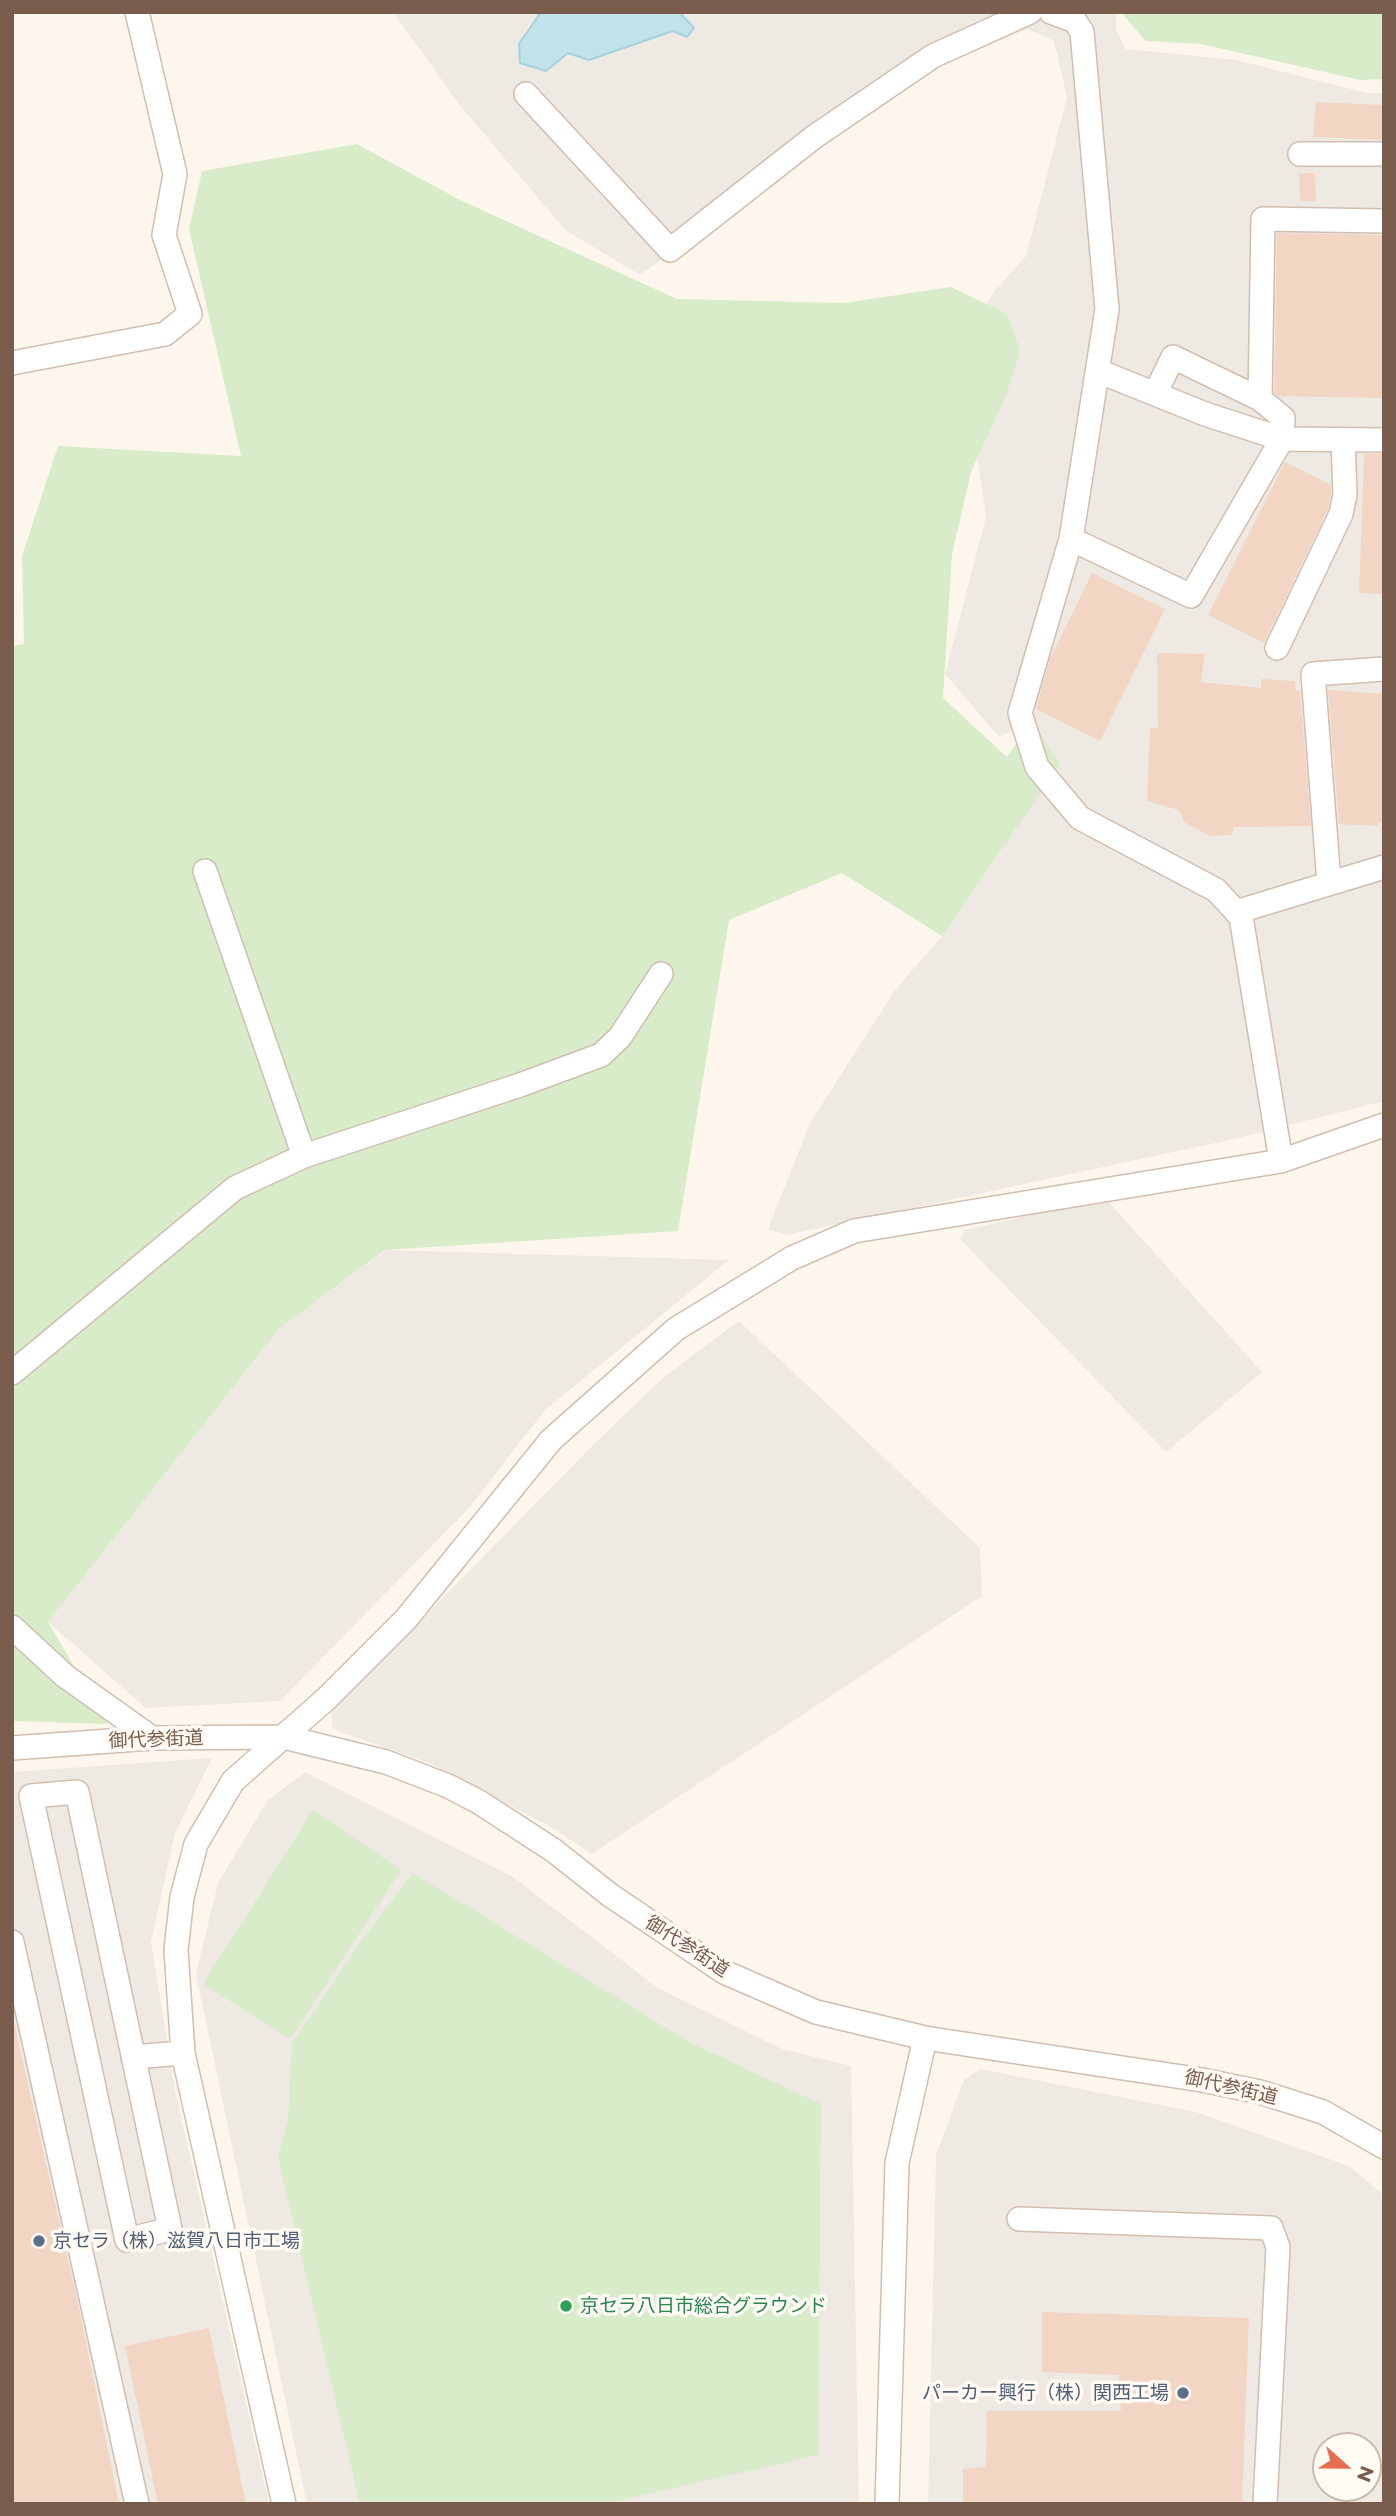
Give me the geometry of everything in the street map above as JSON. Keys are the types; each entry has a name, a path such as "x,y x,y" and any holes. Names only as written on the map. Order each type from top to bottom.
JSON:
{"street":[{"path":"12,363 165,334 190,314 164,235 175,174 137,12"},
{"path":"526,94 670,250 814,138 933,56 1030,12"},
{"path":"1051,12 1082,22 1107,309 1071,539 1020,712 1037,767 1080,818 1216,890 1241,917 1281,1161"},
{"path":"1300,154 1384,154"},
{"path":"1260,399 1263,219 1384,221"},
{"path":"1071,539 1191,596 1282,439 1283,418 1260,399 1173,357 1155,394"},
{"path":"1098,371 1282,439 1384,440"},
{"path":"1277,648 1341,514 1345,495 1343,440"},
{"path":"1329,883 1312,674 1384,669"},
{"path":"1236,912 1384,867"},
{"path":"205,871 304,1156"},
{"path":"12,1373 235,1188 304,1156 520,1085 600,1055 620,1037 661,974"},
{"path":"284,2504 183,2053 176,1950 182,1897 196,1844 233,1781 285,1737 405,1619 551,1440 676,1329 792,1258 855,1231 1281,1161 1384,1125"},
{"path":"12,1627 65,1676 152,1738"},
{"name":"御代参街道","path":"12,1748 152,1738 285,1737 386,1762 448,1786 479,1802 553,1850 610,1895 724,1972 816,2012 925,2038 1202,2080 1260,2092 1323,2112 1384,2147"},
{"path":"78,1792 134,2057 170,2230 127,2240 31,1796 78,1792"},
{"path":"12,1942 137,2504"},
{"path":"887,2504 897,2163 925,2038"},
{"path":"134,2057 183,2053"},
{"path":"1019,2219 1271,2228 1278,2247 1265,2504"}],"shaded area":[{"path":"393,12 1116,12 1116,29 1125,49 1236,60 1367,93 1384,93 1384,1101 1234,1139 786,1235 768,1229 810,1123 895,990 942,936 1059,764 1031,722 999,737 945,674 986,517 961,342 995,291 1026,256 1067,97 1054,41 1027,29 931,70 640,275 565,230 459,104"},
{"path":"1105,1198 1262,1372 1166,1452 960,1239 965,1230"},
{"path":"386,1250 729,1260 545,1410 468,1509 280,1701 146,1708 48,1622 279,1329"},
{"path":"739,1321 980,1548 982,1596 592,1854 549,1826 432,1764 333,1729 331,1712 594,1444 665,1376"},
{"path":"212,1758 175,1833 151,1942 175,2090 269,2504 12,2504 12,1772"},
{"name":"京セラ八日市総合グラウンド","path":"305,1772 513,1877 658,1988 782,2049 851,2066 859,2504 307,2504 196,1974 218,1883 267,1801"},
{"path":"980,2069 1196,2112 1349,2166 1384,2195 1384,2504 928,2504 936,2155 964,2080"}],"green space":[{"path":"1124,12 1384,12 1384,79 1360,80 1201,44 1146,41 1124,16"},
{"path":"357,144 458,199 677,299 844,303 951,287 1007,314 1020,350 1007,393 971,472 952,554 943,698 1007,757 1031,722 1060,764 942,936 842,873 729,920 678,1231 385,1250 279,1329 48,1622 108,1724 12,1721 12,646 24,644 22,556 58,446 241,456 189,229 202,171"},
{"path":"313,1810 401,1870 290,2039 203,1984"},
{"name":"京セラ八日市総合グラウンド","path":"413,1873 689,2042 821,2104 818,2455 604,2504 360,2504 278,2157 288,2119 292,2043 361,1941"}],"water":[{"path":"541,12 679,12 694,28 687,37 673,31 589,60 568,53 546,71 520,63 519,44"}],"building":[{"path":"1316,102 1384,105 1384,140 1313,137"},
{"path":"1299,173 1315,173 1316,201 1300,201"},
{"path":"1277,233 1384,235 1384,398 1278,396 1274,392"},
{"path":"1364,454 1384,454 1384,594 1359,593"},
{"path":"1285,462 1331,485 1331,494 1328,509 1264,643 1208,615"},
{"path":"1092,573 1165,609 1100,741 1036,709 1050,659"},
{"path":"1157,653 1205,654 1201,682 1261,688 1261,679 1295,681 1296,691 1300,691 1311,826 1234,827 1232,835 1210,836 1184,822 1179,810 1147,801 1150,727 1158,729"},
{"path":"1328,690 1384,694 1384,822 1377,822 1378,826 1339,824"},
{"name":"京セラ（株）滋賀八日市工場","path":"12,2015 79,2308 119,2504 12,2504"},
{"name":"パーカー興行（株）関西工場","path":"1042,2312 1249,2318 1242,2504 963,2504 963,2469 986,2467 987,2411 1121,2411 1119,2375 1042,2372"},
{"path":"209,2328 246,2504 158,2504 125,2346"}],"place":[{"name":"京セラ（株）滋賀八日市工場","path":"39,2241"},
{"name":"京セラ八日市総合グラウンド","path":"566,2306"},
{"name":"パーカー興行（株）関西工場","path":"1183,2393"}]}
